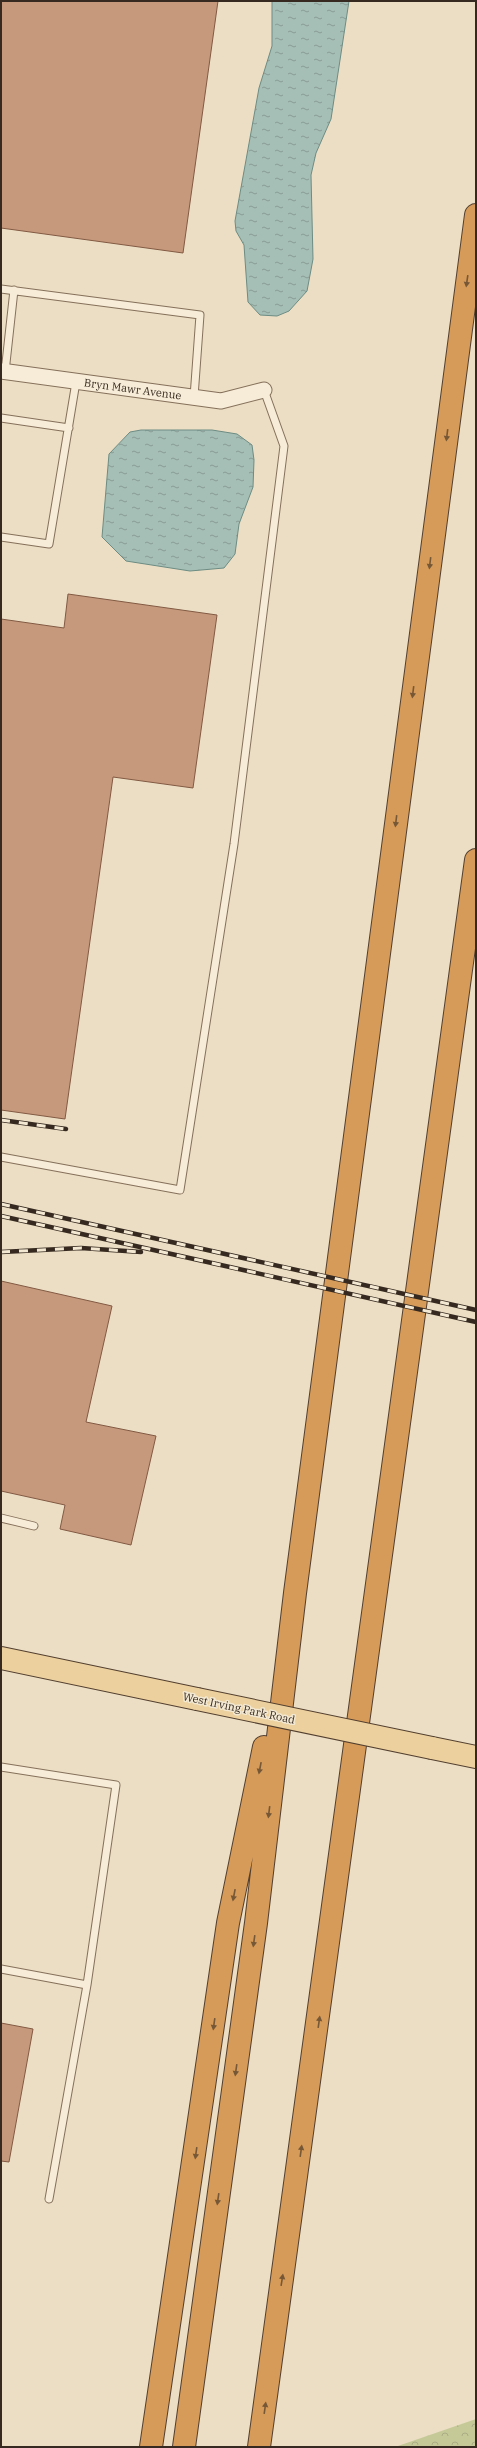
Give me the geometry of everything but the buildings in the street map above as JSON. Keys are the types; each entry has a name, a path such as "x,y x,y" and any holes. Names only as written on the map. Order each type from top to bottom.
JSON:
{"highway":[{"path":"184,2447 256,1923 295,1593 476,215"},
{"path":"259,2447 476,860"},
{"path":"151,2447 228,1923 295,1593"}],"main road":[{"name":"West Irving Park Road","path":"1,1658 476,1758"}],"street":[{"name":"Bryn Mawr Avenue","path":"3,372 221,401 264,390"}],"lane":[{"path":"1,289 200,315 194,397"},
{"path":"3,372 14,290"},
{"path":"1,537 49,544 76,382"},
{"path":"1,1157 180,1190 234,844 284,446 264,390"},
{"path":"1,418 69,428"},
{"path":"1,1518 34,1526"},
{"path":"1,1767 116,1785 87,1985 49,2199"},
{"path":"1,1969 87,1985"}],"green space":[{"path":"476,2419 476,2447 395,2447"}],"water":[{"path":"272,1 349,1 331,119 316,153 311,175 313,259 307,291 289,311 277,316 260,315 248,302 244,245 236,231 235,221 259,88 272,46"},
{"path":"141,430 212,430 237,434 252,445 254,460 253,487 239,524 235,554 224,568 190,571 126,561 102,537 109,454 130,432"}],"railway":[{"path":"1,1120 66,1129"},
{"path":"1,1204 476,1310"},
{"path":"1,1216 476,1322"},
{"path":"1,1252 81,1248 141,1252"}]}
